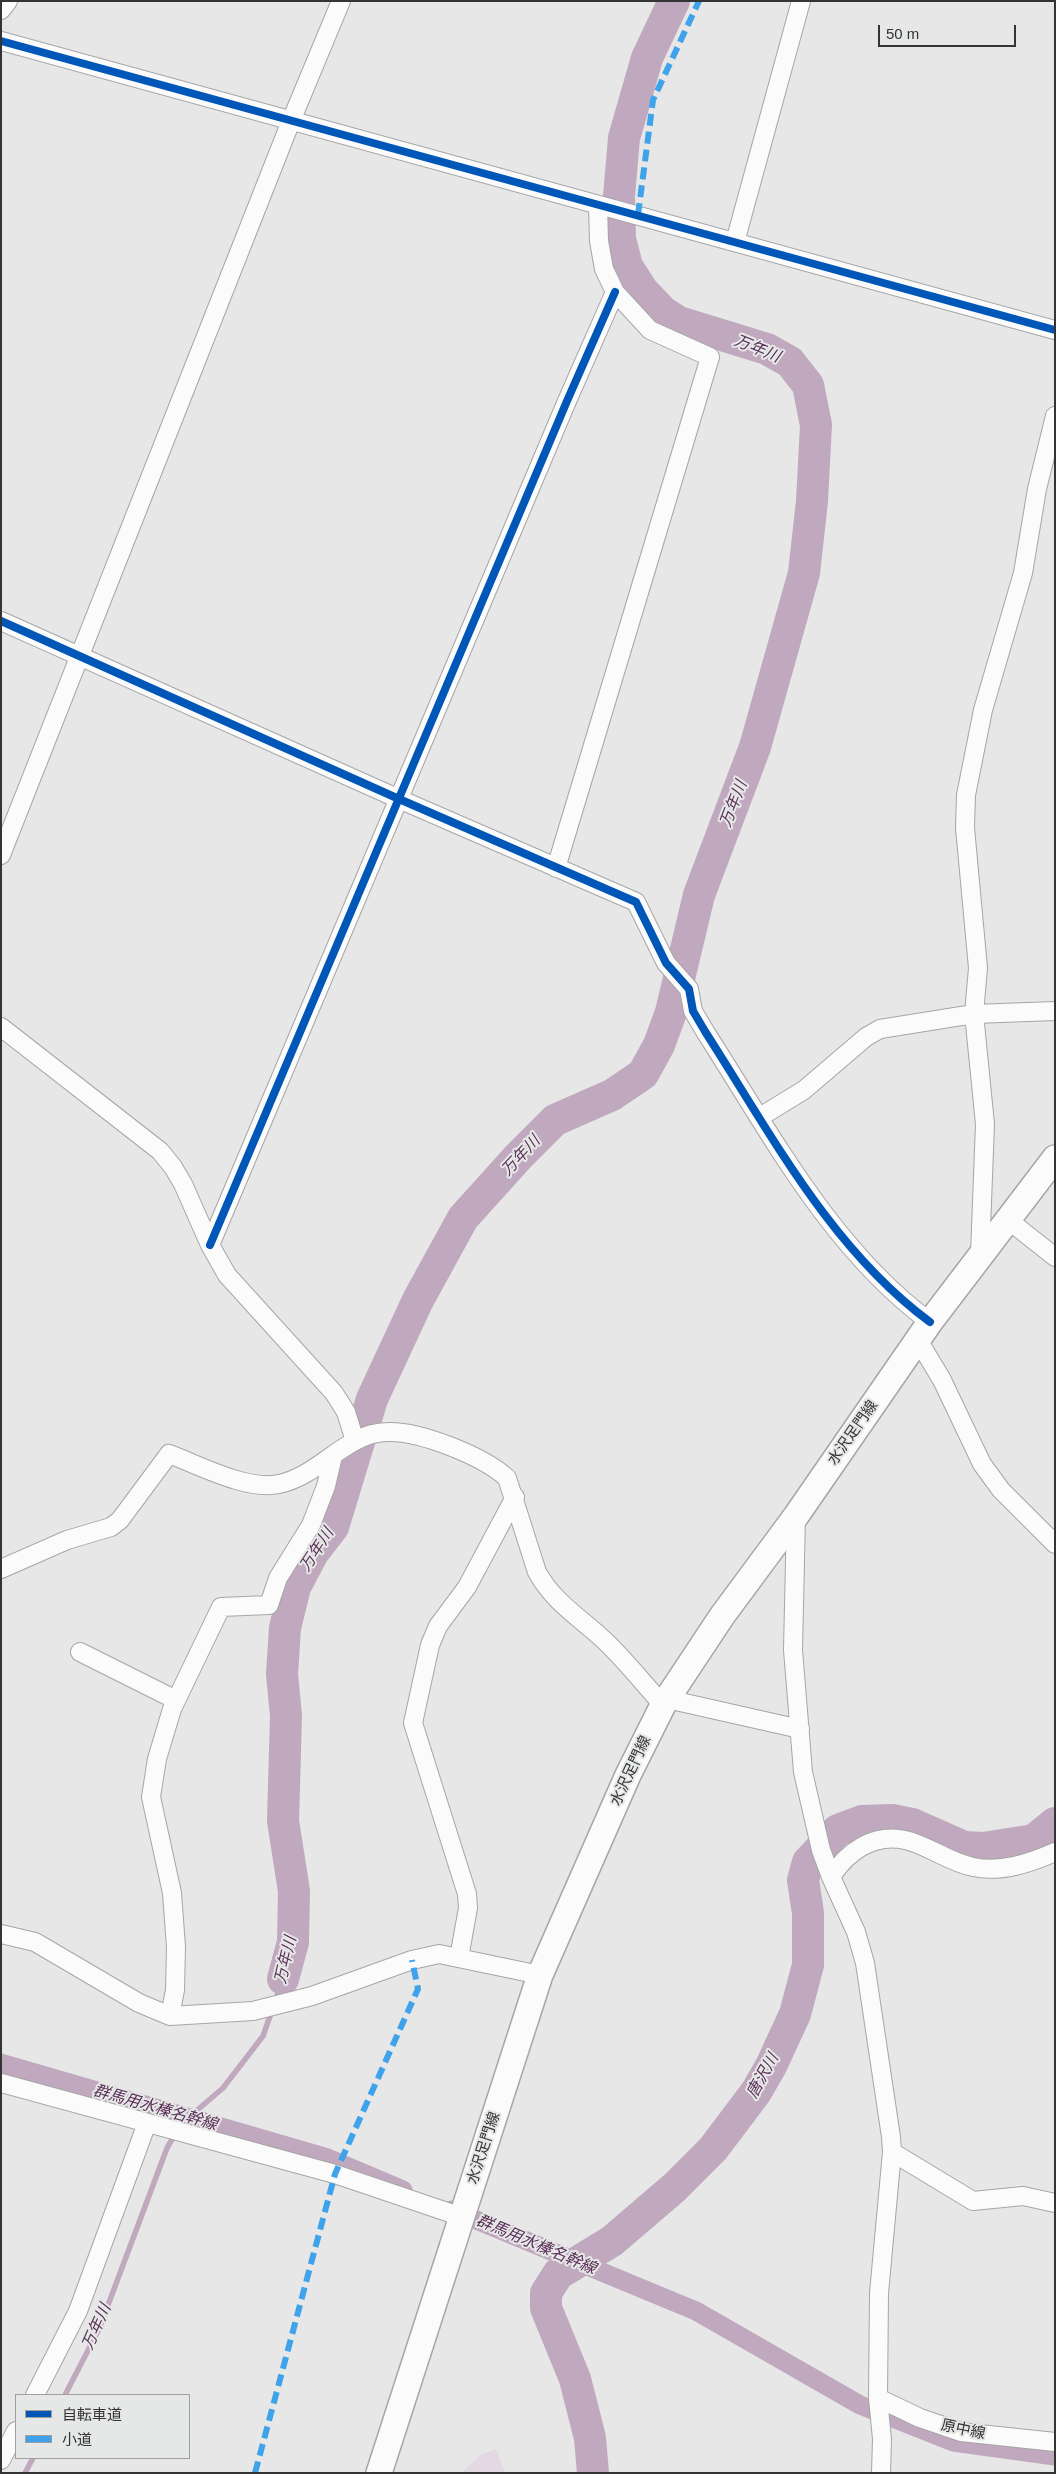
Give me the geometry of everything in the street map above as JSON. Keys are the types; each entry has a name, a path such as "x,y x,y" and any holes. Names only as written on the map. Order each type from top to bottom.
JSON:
{"main road":[{"name":"水沢足門線","path":"379,2473 540,1975 628,1775 665,1702 722,1616 796,1516 924,1331 980,1254 1055,1158"}],"street":[{"path":"1,10 8,1"},
{"path":"1,855 291,121 341,1"},
{"path":"734,242 801,1"},
{"path":"1,41 1055,330"},
{"path":"556,868 710,357 650,330 615,292 604,269 599,241 598,205"},
{"path":"210,1245 567,401 615,292"},
{"path":"980,1254 985,1124 974,1014 978,968 965,828 966,795 983,710 1023,573 1037,489 1055,416"},
{"path":"1,621 399,800 636,902 666,962 689,989 694,1011 706,1033 820,1210 873,1271 910,1307 924,1331 942,1380 982,1464 1002,1490 1055,1544"},
{"path":"760,1117 804,1090 866,1037 880,1029 974,1014 1055,1011"},
{"path":"1,1027 160,1151 173,1167 210,1245 227,1275 334,1393 346,1412 355,1441"},
{"path":"1007,1219 1055,1256"},
{"path":"1,1569 67,1540 110,1527 120,1520 170,1454 231,1478 257,1484 278,1484 302,1476 355,1441 387,1432 406,1433 464,1452 495,1467 507,1478 515,1497 538,1572 546,1587 558,1602 605,1641 665,1702 800,1729"},
{"path":"170,2016 175,1990 176,1956 172,1893 151,1797 157,1759 176,1700 221,1607 269,1605 278,1578 311,1525 326,1486 334,1456"},
{"path":"459,1958 468,1908 466,1894 413,1724 430,1645 438,1626 467,1587 515,1497"},
{"path":"796,1516 793,1650 803,1772 821,1850 829,1874 856,1932 865,1963 892,2152 879,2293 878,2398 882,2439 881,2473"},
{"path":"80,1652 176,1700"},
{"path":"829,1874 849,1854 866,1844 887,1838 906,1840 951,1861 974,1868 995,1868 1030,1863 1055,1852"},
{"path":"1,1934 35,1942 139,2003 170,2016 194,2016 260,2010 287,2003 412,1960 440,1954 540,1975"},
{"path":"1,2083 334,2174 462,2217"},
{"path":"36,2394 78,2311 147,2123"},
{"path":"892,2152 973,2201 1023,2196 1055,2203"},
{"name":"原中線","path":"878,2398 920,2418 961,2432 1055,2442"},
{"path":"1,2460 15,2433"}],"shaded area":[{"path":"496,2449 505,2473 464,2473 464,2470 482,2454"}],"waterway":[{"name":"万年川","path":"283,1979 293,1942 294,1891 283,1821 286,1716 282,1674 285,1628 295,1587 313,1553 333,1527 372,1399 418,1300 463,1218 518,1157 555,1120 612,1095 643,1074 659,1045 671,1012 699,895 755,747 804,573 812,501 816,425 808,385 790,362 767,349 679,322 663,312 643,291 627,266 620,239 619,196 624,138 647,58 674,1"},
{"name":"唐沢川","path":"593,2473 590,2438 575,2379 546,2308 546,2293 558,2274 612,2241 675,2187 713,2149 756,2092 771,2066 795,2014 808,1965 808,1913 803,1880 808,1862 838,1830 862,1821 892,1820 912,1824 964,1847 983,1848 1034,1840 1055,1823"},
{"name":"万年川","path":"66,2394 99,2329 167,2148 181,2124 223,2088 263,2036 283,1979"},
{"name":"群馬用水榛名幹線","path":"1,2063 325,2157 403,2190"},
{"name":"群馬用水榛名幹線","path":"452,2210 696,2311 860,2405 953,2442 1055,2456"},
{"name":"万年川","path":"25,2473 32,2459"}],"marked path":[{"path":"638,215 653,100 699,1"},
{"path":"255,2473 335,2174 418,1989 412,1960"}],"cycle path":[{"path":"1,41 1055,330"},
{"path":"210,1245 567,401 615,292"},
{"path":"1,621 399,799 636,902 666,963 689,989 693,1011 779,1150 805,1188 862,1260 895,1293 930,1322"}]}
